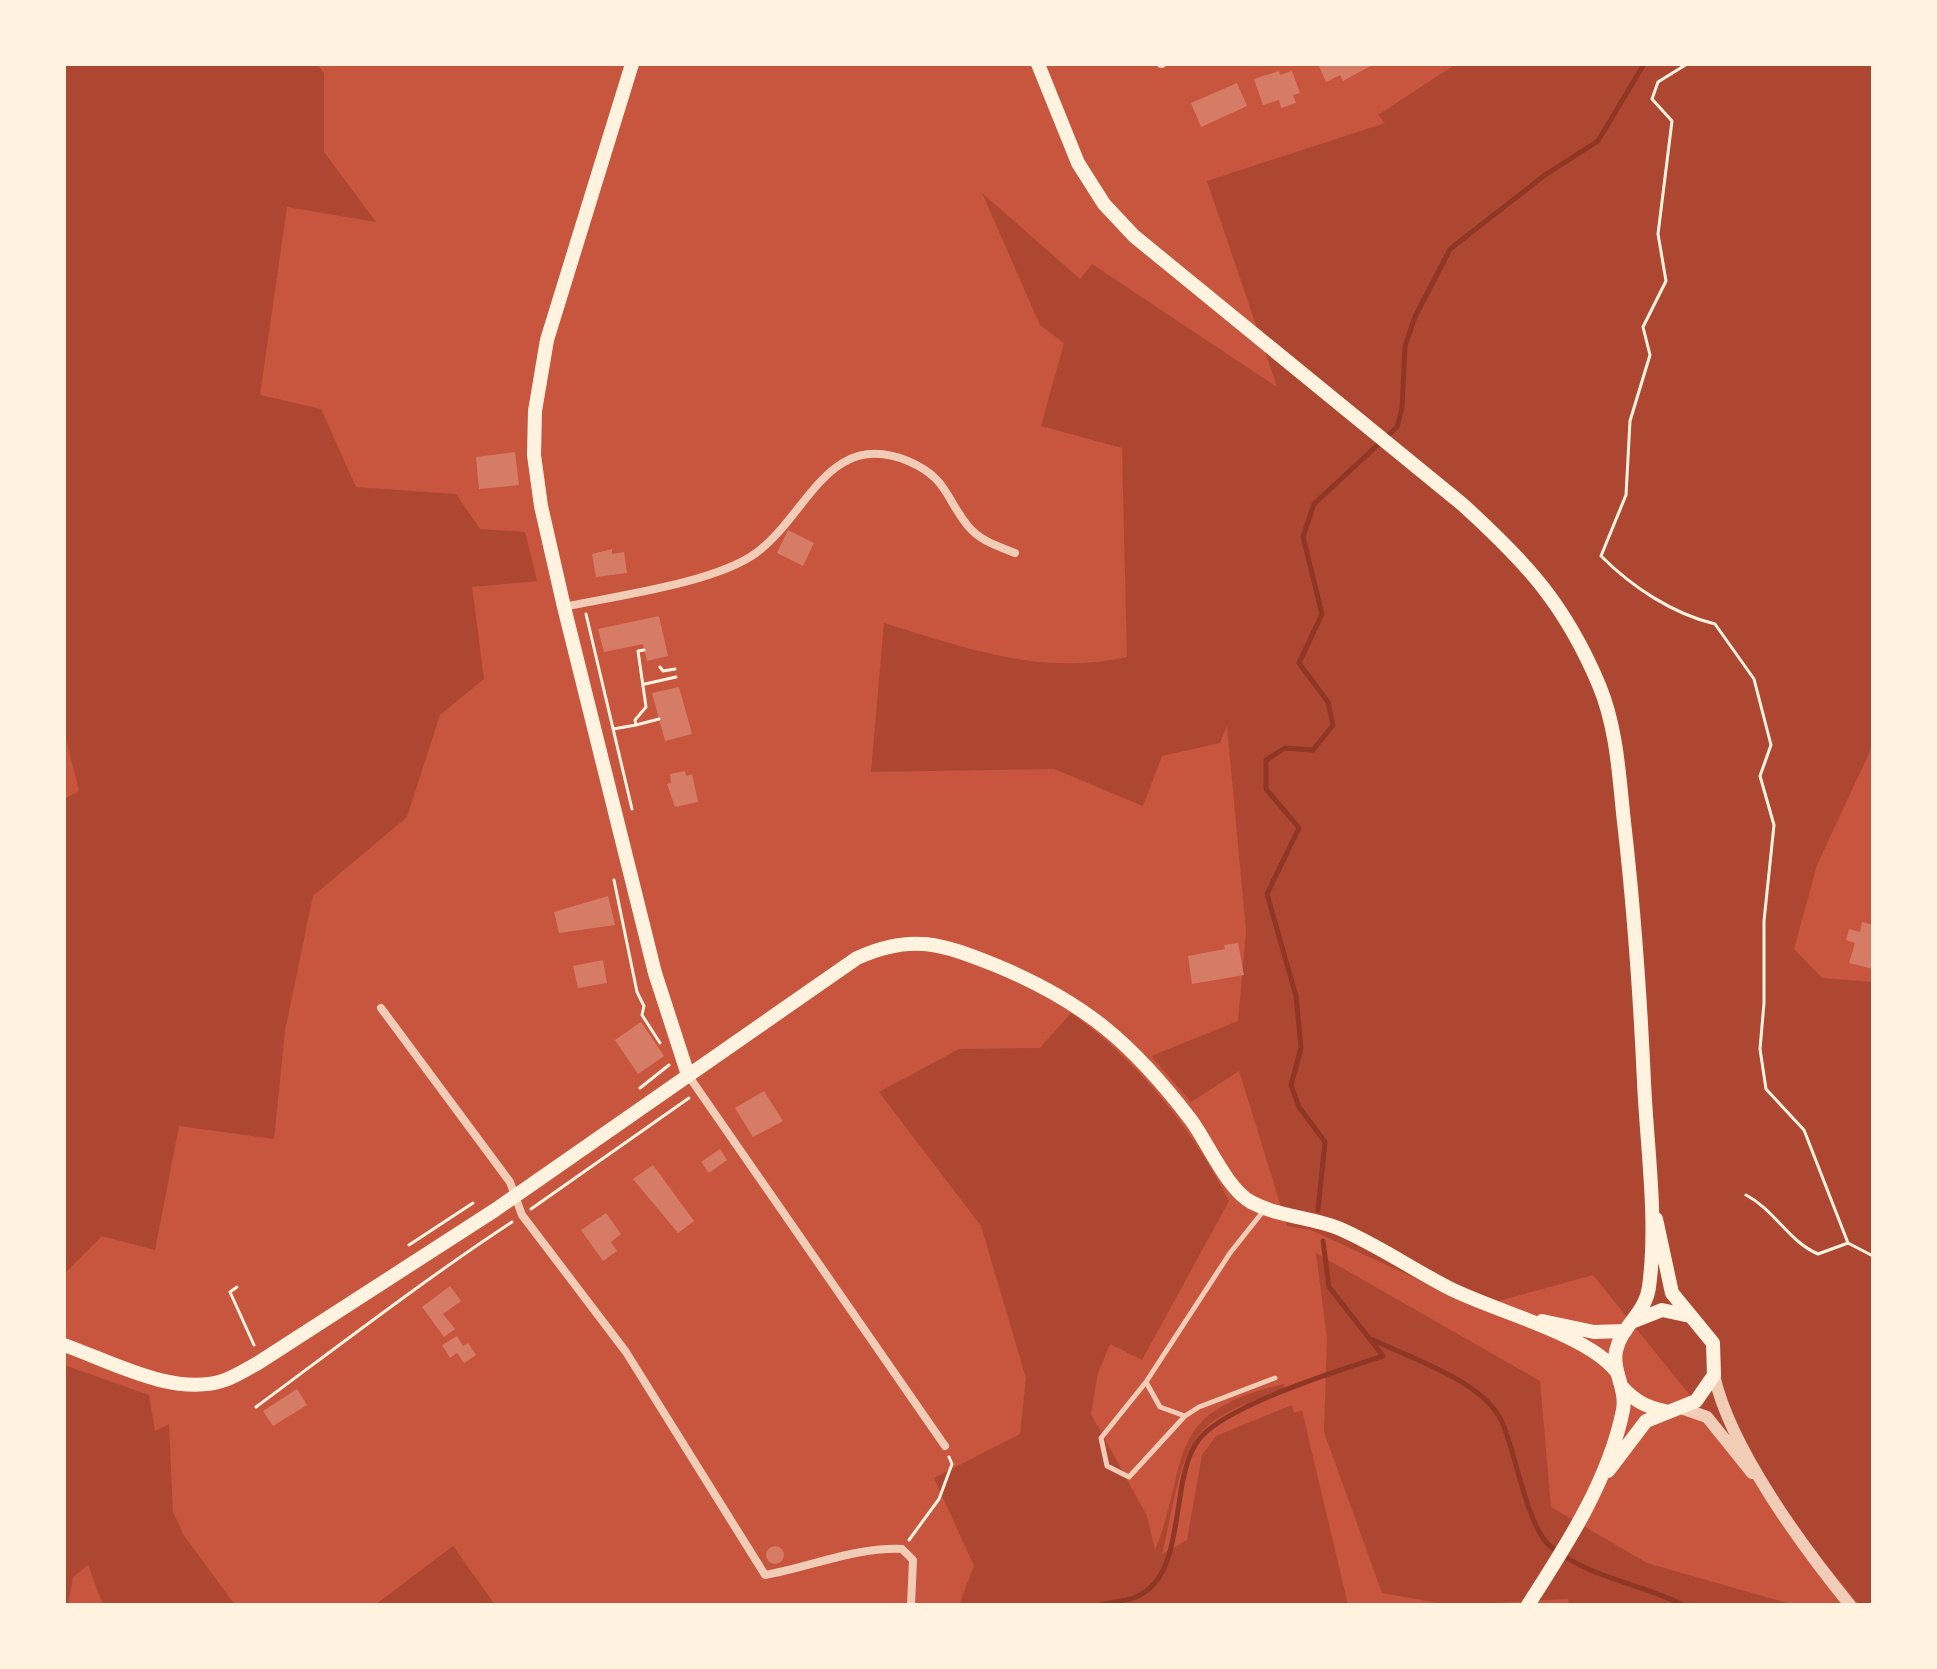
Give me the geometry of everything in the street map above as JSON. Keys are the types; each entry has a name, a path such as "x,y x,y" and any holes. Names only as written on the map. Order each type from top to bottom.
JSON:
{"main road":[{"path":"632,64 555,312 535,411 536,477 564,607 655,973 688,1075"},
{"path":"1038,64 1078,163 1104,204 1166,265 1408,460 1506,545 1548,591 1600,687 1617,755 1639,953 1651,1191 1649,1287 1645,1302 1615,1353 1616,1371 1622,1387 1622,1411 1598,1484"},
{"path":"64,1345 164,1380 186,1384 224,1381 271,1355 515,1195 857,958 900,942 941,945 1035,981 1084,1009 1106,1026 1190,1120 1235,1188 1249,1201 1294,1219 1340,1229 1451,1289 1592,1350 1616,1371"},
{"path":"1532,1599 1598,1484 1646,1421 1665,1411 1681,1408 1701,1395 1714,1375 1713,1343 1672,1293 1651,1191"},
{"path":"1499,1310 1594,1332 1628,1327 1645,1314 1662,1310 1694,1318"},
{"path":"1622,1387 1633,1399 1648,1408 1665,1411"}],"street":[{"path":"564,607 697,578 756,553 844,460 867,452 909,462 933,476 949,492 968,526 987,542 1015,553"},
{"path":"381,1008 510,1182 522,1215 626,1352 765,1575 803,1568 856,1551 902,1549 913,1560 911,1605"},
{"path":"688,1075 945,1446"},
{"path":"1714,1375 1724,1410 1776,1503 1809,1555 1850,1605"},
{"path":"1681,1408 1710,1420 1776,1503"}],"lane":[{"path":"1266,1208 1230,1253 1146,1382 1101,1438 1107,1466 1129,1477 1185,1416 1199,1407 1275,1378"},
{"path":"1146,1382 1160,1407 1185,1416"}],"path":[{"path":"1687,64 1658,82 1652,99 1672,121 1658,234 1666,281 1643,327 1650,355 1630,421 1626,495 1601,556 1626,581 1694,619 1715,624 1754,679 1771,745 1760,776 1774,825 1764,921 1764,1003 1760,1049 1766,1089 1804,1130 1848,1243 1873,1256"},
{"path":"583,603 635,821 618,826"},
{"path":"636,725 635,720 646,707 638,651 644,650"},
{"path":"660,667 663,671 675,669"},
{"path":"645,684 676,677"},
{"path":"613,730 659,719"},
{"path":"611,868 637,992 644,1006 642,1015 665,1051"},
{"path":"633,1093 673,1062"},
{"path":"256,1407 341,1346 376,1314 697,1092"},
{"path":"1746,1195 1758,1201 1800,1246 1818,1254 1848,1243"},
{"path":"409,1245 484,1197"},
{"path":"237,1287 230,1292 255,1347"},
{"path":"902,1549 939,1499 952,1464 945,1446"}],"shaded area":[{"path":"64,64 317,64 324,73 324,152 376,222 287,207 260,395 321,409 356,487 456,494 480,529 525,532 537,581 472,587 484,679 440,715 407,817 313,896 285,1031 274,1139 179,1126 155,1250 102,1236 64,1274 64,799 79,791 64,731"},
{"path":"1456,64 1873,64 1873,745 1817,865 1794,949 1822,978 1873,982 1873,1605 1859,1605 1593,1275 1477,1307 1311,1230 1287,1226 1239,1071 1191,1102 1151,1056 1238,1021 1246,931 1227,726 1220,743 1162,756 1143,806 1054,769 871,772 884,623 974,650 1034,661 1095,662 1127,657 1122,448 1041,426 1064,343 1040,325 982,193 1080,279 1092,264 1277,387 1207,181 1385,123 1378,115"},
{"path":"1071,1013 1118,1052 1161,1097 1215,1174 1229,1201 1142,1360 1110,1344 1098,1373 1091,1414 1147,1516 1155,1550 1179,1465 1198,1425 1217,1409 1244,1396 1284,1384 1285,1390 1226,1413 1198,1436 1180,1476 1162,1554 1187,1540 1202,1455 1216,1436 1292,1405 1294,1413 1302,1410 1348,1605 959,1605 974,1566 934,1478 1020,1434 1026,1378 981,1226 879,1092 959,1049 1040,1048"},
{"path":"1316,1253 1540,1381 1551,1507 1647,1563 1794,1605 1569,1605 1568,1599 1450,1605 1382,1593 1324,1432 1327,1338"},
{"path":"64,1365 149,1395 155,1431 169,1424 173,1512 183,1534 235,1605 103,1605 88,1565 73,1577 68,1605 64,1605"},
{"path":"453,1546 495,1605 375,1605"}],"building":[{"path":"1318,64 1374,64 1343,81 1340,75 1326,82"},
{"path":"1279,71 1280,75 1292,71 1300,93 1293,95 1296,103 1281,108 1279,100 1263,105 1254,79"},
{"path":"1237,83 1247,106 1201,127 1191,103"},
{"path":"515,452 519,485 479,489 476,457"},
{"path":"788,530 814,543 803,566 777,553"},
{"path":"612,549 612,554 624,552 627,573 596,577 592,554"},
{"path":"659,616 668,656 647,661 643,644 604,652 598,629"},
{"path":"679,687 692,734 665,741 652,693"},
{"path":"685,771 686,776 692,774 698,802 675,807 667,784 671,783 670,774"},
{"path":"608,896 615,925 559,933 554,912"},
{"path":"1862,922 1873,925 1873,969 1849,963 1855,943 1846,940 1849,929 1860,932"},
{"path":"1238,943 1244,975 1192,984 1188,956 1225,949 1224,945"},
{"path":"603,960 607,983 578,988 573,966"},
{"path":"641,1022 664,1056 638,1074 615,1040"},
{"path":"764,1091 783,1121 753,1137 735,1108"},
{"path":"720,1149 727,1160 709,1173 701,1162"},
{"path":"653,1165 694,1221 678,1233 633,1179"},
{"path":"606,1213 621,1234 611,1242 617,1251 603,1261 581,1230"},
{"path":"450,1286 461,1301 443,1314 455,1329 444,1337 422,1307"},
{"path":"457,1336 463,1346 468,1343 476,1355 464,1363 457,1353 450,1358 442,1345"},
{"path":"297,1389 307,1405 273,1426 263,1411"},
{"path":"775,1546 784,1555 775,1564 766,1555"}],"waterway":[{"path":"1318,1210 1325,1142 1299,1107 1291,1085 1301,1048 1296,996 1267,894 1299,828 1266,789 1266,760 1285,748 1313,750 1333,725 1328,702 1299,663 1322,614 1303,537 1314,504 1397,427 1402,408 1405,346 1415,317 1450,249 1545,175 1598,141 1644,64"},
{"path":"1100,1605 1136,1597 1153,1585 1164,1568 1184,1476 1190,1455 1200,1438 1234,1413 1259,1401 1383,1356 1329,1287 1323,1241"},
{"path":"1371,1339 1444,1372 1479,1394 1493,1407 1507,1435 1535,1523 1550,1546 1599,1574 1683,1605"}]}
